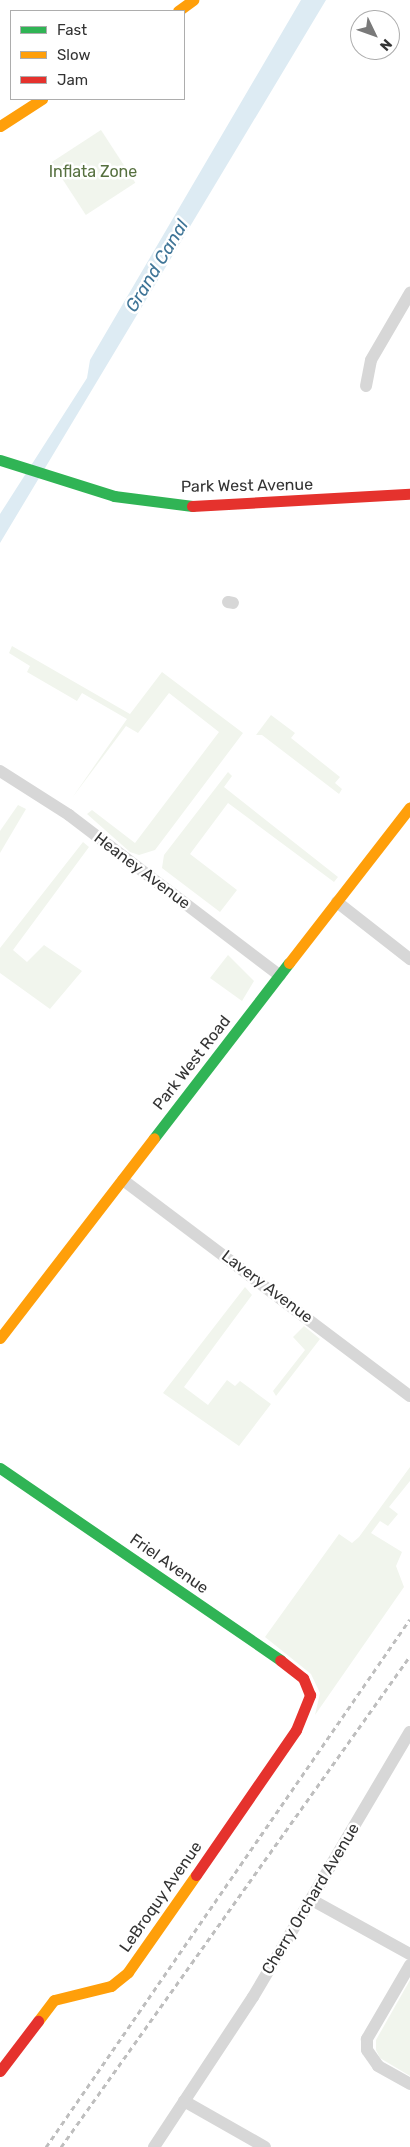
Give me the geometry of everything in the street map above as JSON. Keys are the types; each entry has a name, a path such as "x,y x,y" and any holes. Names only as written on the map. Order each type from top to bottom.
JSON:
{"street":[{"path":"179,10 193,0"},
{"path":"0,126 40,100"},
{"path":"366,386 371,360 410,293"},
{"name":"Park West Avenue","path":"0,460 60,482 114,496 192,506 410,494"},
{"name":"Heaney Avenue","path":"0,771 69,815 280,976"},
{"name":"Park West Road","path":"0,1338 410,807"},
{"path":"337,902 410,959"},
{"name":"Lavery Avenue","path":"122,1180 410,1396"},
{"name":"Friel Avenue","path":"0,1468 291,1668 303,1678 310,1695"},
{"name":"LeBroquy Avenue","path":"0,2071 54,2000 111,1986 128,1972 296,1730 310,1695"},
{"name":"Cherry Orchard Avenue","path":"154,2147 312,1900 410,1732"},
{"path":"312,1900 410,1954"},
{"path":"410,1965 367,2040 367,2050 378,2066 410,2084"},
{"path":"184,2101 265,2147"}],"green space":[{"name":"Inflata Zone","path":"101,130 135,183 86,215 52,162"},
{"path":"12,646 130,714 162,672 243,733 155,850 139,855 130,852 87,814 92,810 135,843 219,732 169,693 138,733 126,726 72,798 127,719 82,693 77,701 27,672 30,666 9,653"},
{"path":"271,715 295,733 291,738 340,777 335,783 342,789 339,794 262,735 256,735"},
{"path":"228,772 232,776 224,787 338,877 334,882 228,803 190,854 237,890 220,912 162,868 164,855"},
{"path":"18,805 26,809 0,853 0,831"},
{"path":"83,842 89,847 13,950 27,962 44,945 82,971 50,1009 0,973 0,948"},
{"path":"228,955 254,981 242,1001 210,978"},
{"path":"245,1287 252,1295 184,1387 208,1405 227,1380 235,1386 240,1381 271,1404 239,1446 163,1393"},
{"path":"304,1326 320,1339 276,1396 273,1391 305,1350 293,1337"},
{"path":"410,1467 410,1481 389,1507 398,1514 388,1526 380,1521 371,1533 402,1552 396,1566 404,1587 315,1715 320,1693 311,1674 265,1637 339,1534 352,1543 359,1537"},
{"path":"410,1980 410,2076 380,2058 376,2050 376,2040"}],"water":[{"name":"Grand Canal","path":"301,0 326,0 0,543 0,514 87,378 90,360"}],"railway":[{"path":"46,2147 410,1619"},
{"path":"61,2147 410,1656"}],"traffic: fast":[{"path":"0,460 114,496 192,506"},
{"path":"154,1138 289,963"},
{"path":"0,1468 280,1660"}],"traffic: slow":[{"path":"179,10 193,0"},
{"path":"0,126 40,100"},
{"path":"289,963 410,807"},
{"path":"0,1338 154,1138"},
{"path":"38,2021 54,2000 111,1986 128,1972 196,1875"}],"traffic: jam":[{"path":"192,506 410,494"},
{"path":"196,1875 296,1730 310,1695 303,1678 280,1660"},
{"path":"0,2071 38,2021"}]}
